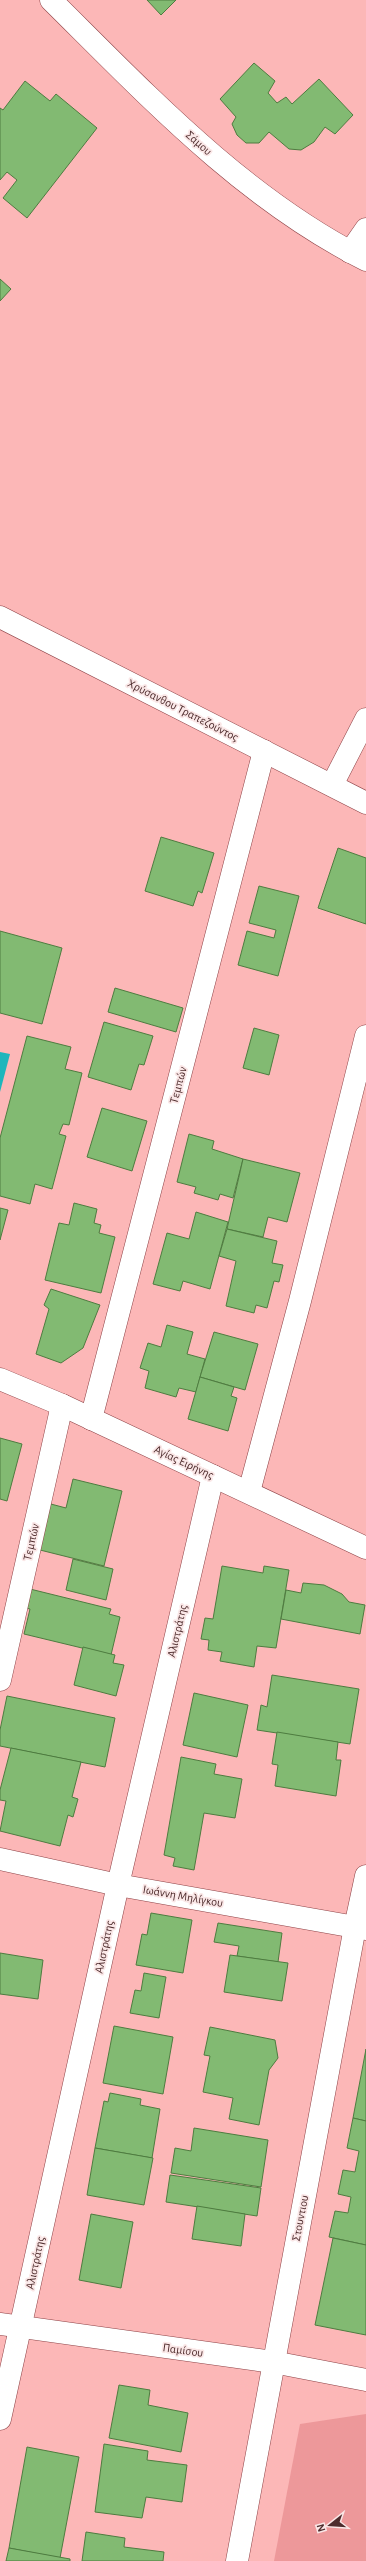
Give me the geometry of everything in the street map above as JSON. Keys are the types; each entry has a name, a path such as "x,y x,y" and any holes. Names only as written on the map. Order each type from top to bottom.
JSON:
{"street":[{"name":"Σάμου","path":"51,0 176,123 233,172 312,230 358,256"},
{"path":"358,256 366,229"},
{"name":"Χρύσανθου Τραπεζούντος","path":"0,617 366,803"},
{"path":"332,785 366,719"},
{"name":"Τεμπών","path":"91,1419 264,751"},
{"path":"249,1492 300,1302 366,1036"},
{"name":"Αγίας Ειρήνης","path":"0,1379 62,1405 366,1548"},
{"name":"Τεμπών","path":"0,1680 62,1405"},
{"name":"Αλιστράτης","path":"0,2419 10,2326 118,1885 213,1476"},
{"name":"Ιωάννη Μηλίγκου","path":"0,1859 118,1885 360,1928"},
{"name":"Στουντιου","path":"237,2561 273,2362 360,1928 366,1876"},
{"name":"Παμίσου","path":"10,2326 273,2362 366,2380"}],"shaded area":[{"path":"366,2414 366,2561 274,2561 300,2424"}],"water":[{"path":"0,1052 10,1054 0,1092"}],"building":[{"path":"147,0 176,0 161,15"},
{"path":"254,63 275,81 268,93 277,103 286,97 292,104 319,79 353,115 335,134 325,127 314,142 301,150 289,149 269,132 259,143 246,143 237,135 232,124 236,117 220,99"},
{"path":"25,81 50,101 56,94 97,128 27,218 3,198 17,180 7,172 0,180 0,108 3,110"},
{"path":"0,279 11,289 0,301"},
{"path":"161,837 214,853 202,893 198,891 193,906 145,891"},
{"path":"338,848 366,858 366,924 318,908"},
{"path":"259,886 299,896 278,976 238,965 247,931 274,938 276,930 249,923"},
{"path":"0,931 62,948 42,1024 0,1013"},
{"path":"115,988 183,1008 176,1032 108,1012"},
{"path":"104,1022 153,1036 144,1065 139,1064 131,1090 88,1077"},
{"path":"254,1028 279,1035 269,1075 243,1068"},
{"path":"27,1036 71,1047 65,1069 82,1073 69,1125 63,1124 59,1134 66,1136 52,1189 35,1184 30,1204 0,1196 0,1138"},
{"path":"102,1108 147,1121 132,1171 87,1157"},
{"path":"189,1134 214,1141 212,1149 243,1159 233,1198 220,1194 218,1200 194,1193 196,1187 177,1182"},
{"path":"243,1159 300,1173 287,1222 268,1217 263,1237 227,1229"},
{"path":"74,1203 97,1209 94,1223 101,1225 99,1233 115,1237 101,1293 45,1280 59,1223 69,1225"},
{"path":"0,1208 8,1210 0,1240"},
{"path":"196,1212 228,1222 210,1289 183,1281 180,1291 153,1284 167,1233 189,1239"},
{"path":"227,1229 277,1241 272,1263 283,1265 279,1282 274,1281 267,1308 256,1305 254,1313 226,1306 236,1261 219,1256"},
{"path":"51,1289 100,1305 83,1348 61,1363 36,1354 49,1309 44,1305"},
{"path":"167,1325 193,1332 187,1354 205,1359 196,1392 179,1388 176,1397 145,1388 149,1371 140,1368 148,1343 161,1347"},
{"path":"214,1332 258,1344 245,1390 200,1377"},
{"path":"200,1377 234,1387 231,1396 237,1398 228,1431 188,1419"},
{"path":"0,1438 22,1444 7,1501 0,1499"},
{"path":"73,1479 122,1491 104,1566 36,1549 47,1503 66,1508"},
{"path":"73,1559 113,1569 106,1600 66,1590"},
{"path":"222,1566 263,1573 264,1566 289,1570 276,1648 257,1646 254,1667 220,1661 222,1652 208,1650 209,1640 201,1639 205,1618 213,1619"},
{"path":"303,1583 324,1585 342,1594 349,1602 365,1605 360,1634 281,1619 286,1590 301,1593"},
{"path":"30,1589 111,1609 109,1614 120,1617 111,1655 24,1634 30,1609 26,1608"},
{"path":"83,1647 115,1655 113,1663 124,1665 116,1696 74,1685"},
{"path":"272,1675 359,1689 350,1744 257,1730 261,1705 267,1707"},
{"path":"194,1693 248,1705 237,1757 183,1745"},
{"path":"7,1696 115,1718 105,1767 0,1746 0,1730"},
{"path":"277,1732 338,1742 336,1760 341,1760 336,1796 275,1786 278,1765 272,1764"},
{"path":"11,1748 81,1762 72,1797 78,1799 73,1817 68,1815 60,1846 0,1831 6,1801 0,1800 0,1790"},
{"path":"181,1757 216,1764 214,1774 242,1779 235,1818 204,1813 194,1870 173,1866 175,1858 164,1855"},
{"path":"151,1913 192,1920 183,1973 136,1965 142,1934 147,1935"},
{"path":"218,1923 282,1933 278,1962 237,1956 239,1946 214,1942"},
{"path":"0,1953 43,1960 38,1999 0,1994"},
{"path":"230,1955 288,1963 282,2001 224,1992"},
{"path":"144,1973 166,1977 159,2018 130,2013 135,1990 141,1991"},
{"path":"114,2026 173,2037 163,2094 103,2083"},
{"path":"210,2027 275,2040 278,2058 269,2070 259,2125 229,2119 233,2098 203,2092 210,2056 204,2055"},
{"path":"366,2049 366,2121 353,2118"},
{"path":"110,2093 141,2099 140,2105 160,2109 152,2158 95,2148 104,2101 108,2102"},
{"path":"353,2118 366,2121 366,2245 329,2237 335,2211 348,2213 351,2197 338,2194 343,2170 355,2172 359,2151 347,2148"},
{"path":"194,2128 268,2140 261,2187 171,2173 175,2148 191,2151"},
{"path":"95,2148 153,2158 144,2205 87,2195"},
{"path":"170,2175 261,2188 257,2216 166,2202"},
{"path":"197,2206 245,2214 241,2246 192,2239"},
{"path":"91,2214 133,2222 121,2288 79,2280"},
{"path":"333,2238 366,2245 366,2335 315,2325"},
{"path":"119,2385 150,2390 148,2405 188,2413 181,2452 109,2438"},
{"path":"104,2444 148,2451 147,2460 187,2465 182,2502 146,2497 142,2518 95,2512"},
{"path":"27,2447 79,2457 60,2558 9,2548"},
{"path":"86,2532 125,2538 124,2547 164,2552 163,2561 82,2561"},
{"path":"9,2548 70,2559 70,2561 6,2561"}]}
